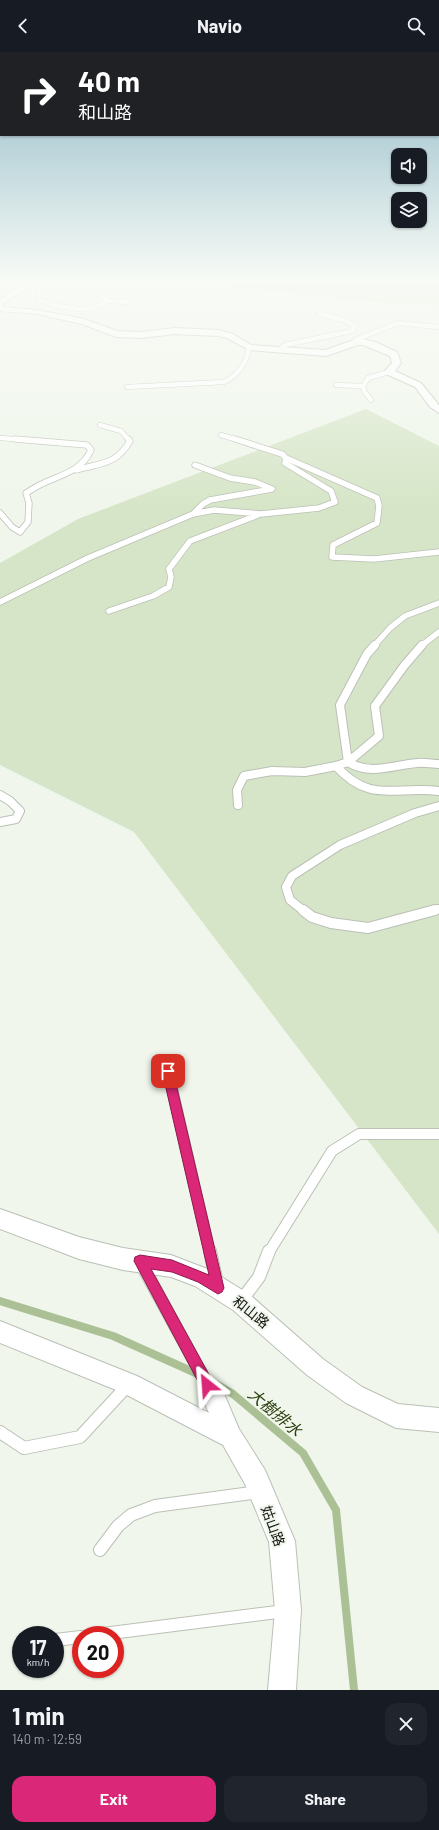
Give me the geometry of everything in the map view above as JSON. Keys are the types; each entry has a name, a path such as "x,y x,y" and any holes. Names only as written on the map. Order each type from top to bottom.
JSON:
{"street":[{"path":"395,356 397,362 389,372 418,385 433,406 439,410"},
{"name":"和山路","path":"0,1219 79,1248 123,1259 172,1266 202,1278 240,1302 315,1367 354,1395 396,1416 439,1420"},
{"path":"0,1332 129,1384 231,1437"},
{"name":"姑山路","path":"214,1397 231,1437 256,1479 260,1492 282,1540 288,1610 282,1690"}],"lane":[{"path":"127,387 224,382 228,380 245,363 247,356"},
{"path":"363,386 368,378 389,372"},
{"path":"336,385 363,386"},
{"path":"363,386 371,400"},
{"path":"0,513 12,527 20,532 28,522 29,503 26,493 46,482 76,470 113,460 123,453 130,441 121,431 100,426"},
{"path":"221,435 282,454 286,458 376,498 379,506 377,523 333,545 332,558 374,559 439,552"},
{"path":"0,438 87,445 91,450 89,456 76,470"},
{"path":"0,602 88,558 193,514 214,510 261,514 319,508 334,502 331,491 285,463 286,458"},
{"path":"193,514 205,503 213,500 272,489 255,482 230,478 195,465"},
{"path":"109,612 153,596 169,587 171,577 170,569 190,541 261,514"},
{"path":"439,602 405,616 390,628 367,654 340,705 348,762 355,767 377,771 418,763 439,764"},
{"path":"238,805 237,790 244,776 272,771 305,772 336,766 348,762 361,752 379,736 375,706 397,674 429,638 439,632"},
{"path":"336,766 357,784 365,788 381,791 439,791"},
{"path":"0,795 10,801 20,812 16,819 0,822"},
{"path":"439,806 415,813 340,845 292,876 286,887 290,900 312,917 331,923 368,928 439,909"},
{"path":"168,1071 218,1288"},
{"path":"240,1302 259,1277 272,1247 332,1151 359,1134 439,1134"},
{"path":"140,1261 214,1397"},
{"path":"0,1432 24,1448 80,1437 129,1384"},
{"path":"100,1550 118,1526 131,1515 154,1506 260,1492"},
{"path":"124,1631 288,1610"}],"green space":[{"path":"366,409 439,446 439,1234 134,832 0,765 0,563 78,519"}],"waterway":[{"name":"大樹排水","path":"0,1301 113,1336 200,1375"},
{"name":"大樹排水","path":"207,1379 233,1394 303,1453 336,1510 354,1690"}],"route":[{"path":"168,1071 218,1288 202,1278 172,1266 140,1261 207,1385"}]}
